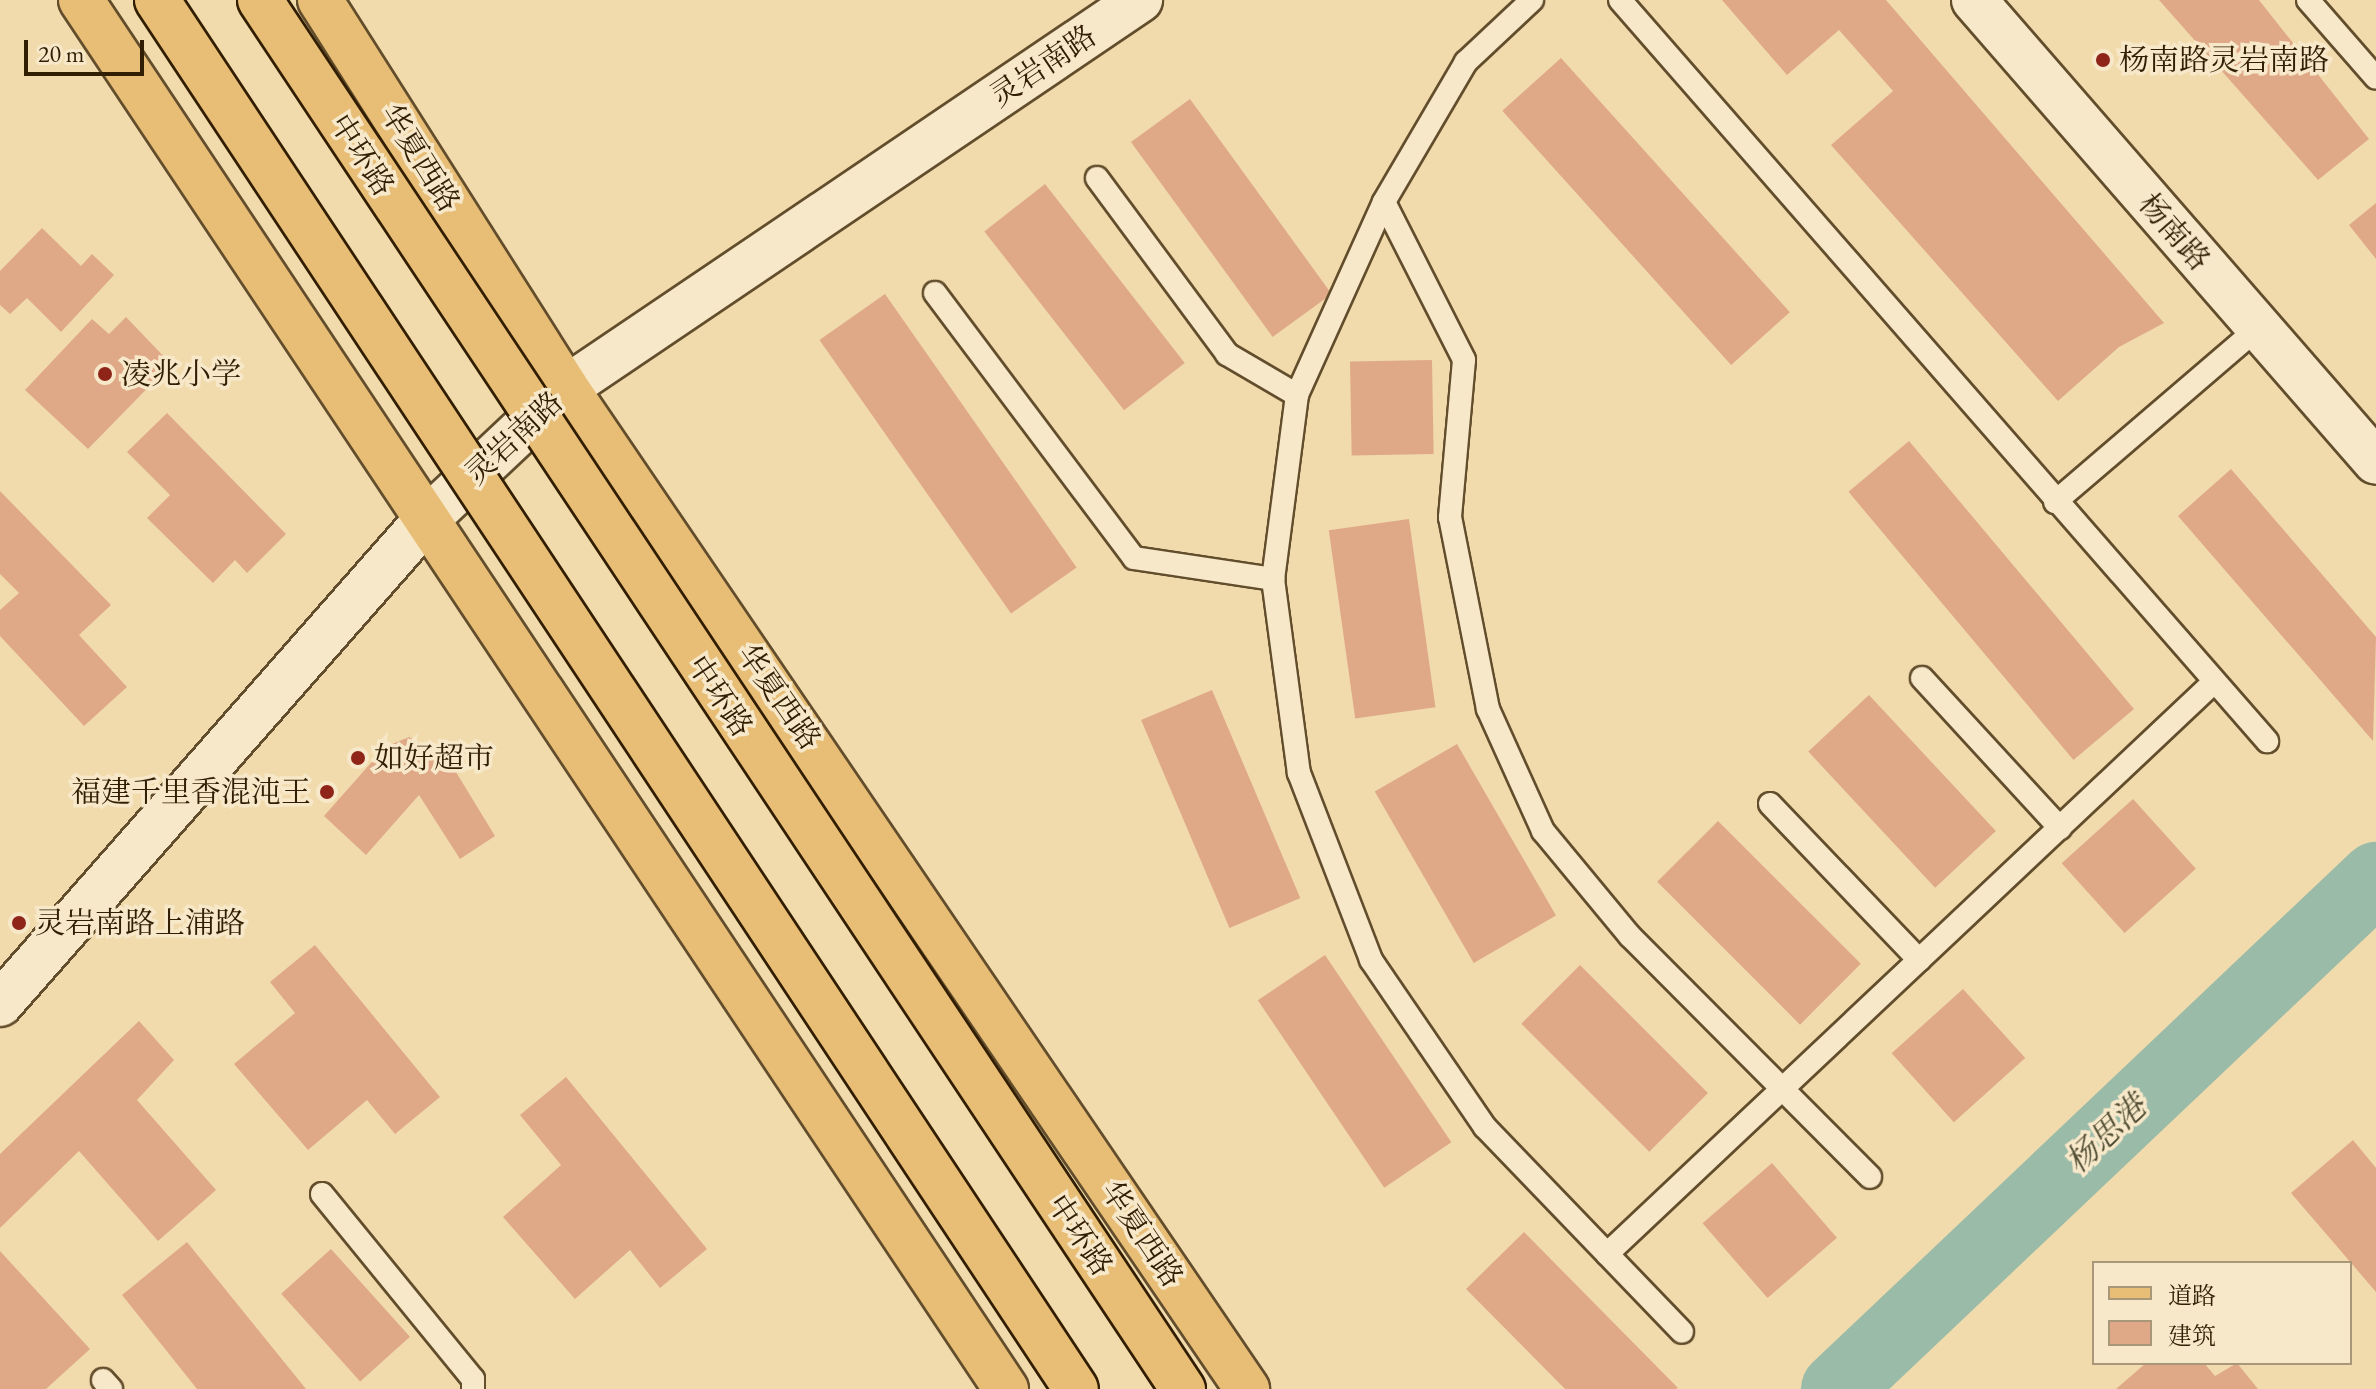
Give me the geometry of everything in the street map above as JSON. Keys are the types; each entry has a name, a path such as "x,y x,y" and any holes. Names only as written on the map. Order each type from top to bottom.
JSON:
{"main road":[{"path":"81,0 1006,1389"},
{"path":"157,0 1076,1389"},
{"name":"中环路","path":"260,0 1183,1389"},
{"name":"华夏西路","path":"320,0 566,388 1247,1389"}],"street":[{"name":"灵岩南路","path":"0,1004 426,520 566,388 1140,0"},
{"name":"杨南路","path":"1974,0 2376,462"}],"lane":[{"path":"1532,0 1466,62 1384,202 1297,395 1273,579 1299,773 1371,960 1485,1127 1682,1332"},
{"path":"1620,0 2055,502 2267,741"},
{"path":"2308,0 2376,78"},
{"path":"1097,178 1227,354 1297,395"},
{"path":"1384,202 1464,360 1450,517 1488,709 1543,831 1630,936 1779,1093 1870,1177"},
{"path":"935,293 1134,558 1273,579"},
{"path":"2055,502 2258,328"},
{"path":"1922,678 2060,828"},
{"path":"1607,1254 2214,682"},
{"path":"1770,804 1919,960"},
{"path":"322,1194 473,1379 473,1389"}],"building":[{"path":"1722,0 1886,0 2164,323 2119,347 2058,401 1831,145 1893,91 1839,30 1787,75"},
{"path":"2159,0 2259,0 2369,139 2318,180"},
{"path":"1561,58 1790,312 1731,365 1502,111"},
{"path":"1190,99 1332,294 1273,337 1131,142"},
{"path":"1045,184 1185,363 1124,410 984,231"},
{"path":"2376,203 2376,259 2349,225"},
{"path":"42,228 81,266 92,254 114,275 61,332 27,298 10,314 0,305 0,271"},
{"path":"885,294 1077,568 1011,613 819,340"},
{"path":"126,317 171,364 88,449 25,390 92,319 109,334"},
{"path":"1432,360 1434,454 1352,455 1350,361"},
{"path":"167,413 286,534 247,573 235,560 213,583 147,518 170,495 127,452"},
{"path":"1909,441 2134,709 2073,760 1848,492"},
{"path":"2231,469 2376,637 2373,741 2178,516"},
{"path":"0,491 111,605 79,635 127,687 84,726 0,636 0,610 19,593 0,574"},
{"path":"1409,519 1435,707 1355,718 1329,530"},
{"path":"1212,690 1300,898 1229,928 1141,720"},
{"path":"1869,695 1996,831 1935,888 1808,752"},
{"path":"409,737 448,759 495,836 460,859 419,795 366,855 324,816 385,747"},
{"path":"1457,744 1556,915 1474,963 1375,792"},
{"path":"2133,799 2196,869 2125,933 2062,863"},
{"path":"1718,821 1861,964 1800,1025 1657,882"},
{"path":"315,945 440,1097 395,1134 367,1100 308,1150 234,1064 295,1013 270,982"},
{"path":"1325,955 1451,1142 1384,1188 1258,1000"},
{"path":"1580,965 1708,1093 1649,1152 1521,1024"},
{"path":"1963,989 2025,1058 1954,1122 1892,1053"},
{"path":"139,1021 174,1060 137,1100 216,1190 158,1241 79,1151 0,1228 0,1154"},
{"path":"566,1077 707,1249 660,1288 630,1250 575,1299 503,1217 561,1165 520,1115"},
{"path":"2353,1140 2376,1168 2376,1292 2352,1261 2291,1193"},
{"path":"1772,1163 1837,1238 1768,1298 1703,1223"},
{"path":"1524,1232 1678,1388 1565,1389 1466,1289"},
{"path":"187,1242 306,1389 197,1389 122,1295"},
{"path":"331,1249 410,1337 360,1382 281,1294"},
{"path":"0,1251 90,1349 46,1389 0,1389"},
{"path":"2144,1365 2206,1365 2215,1376 2239,1365 2258,1389 2116,1389"}],"waterway":[{"name":"杨思港","path":"1837,1389 2376,878"}],"place":[{"name":"杨南路灵岩南路","path":"2103,60"},
{"name":"凌兆小学","path":"105,374"},
{"name":"如好超市","path":"358,758"},
{"name":"福建千里香混沌王","path":"327,792"},
{"name":"灵岩南路上浦路","path":"19,923"}]}
